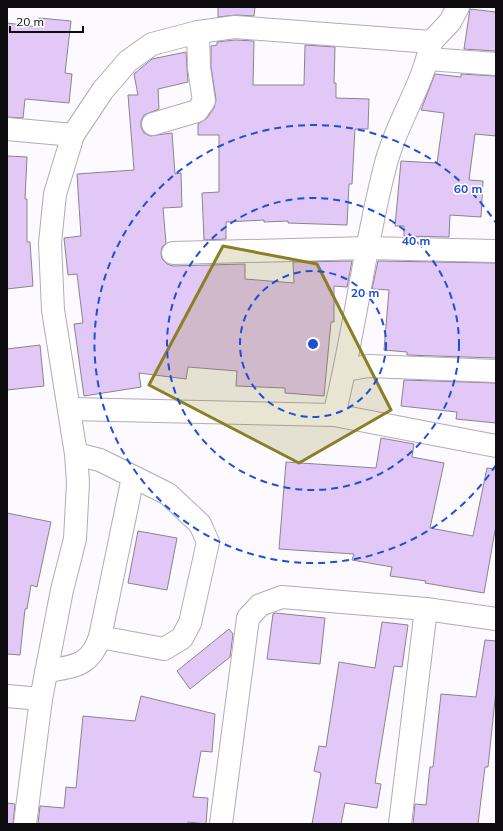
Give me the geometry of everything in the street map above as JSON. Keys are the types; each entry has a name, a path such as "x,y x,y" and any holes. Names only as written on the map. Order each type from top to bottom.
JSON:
{"street":[{"path":"334,415 346,370 367,248 392,143 430,50 450,22 458,7"},
{"path":"25,824 41,699 62,590 75,539 78,484 76,454 53,310 50,243 55,194 73,135 103,90 128,61 152,44 198,32 235,27 430,50 496,64"},
{"path":"153,124 197,112 204,101 199,68 198,32"},
{"path":"7,130 73,135"},
{"path":"173,252 367,248 496,251"},
{"path":"346,370 368,366 496,371"},
{"path":"70,409 334,415 496,446"},
{"path":"76,454 100,460 168,494 200,524 208,542 190,623 182,638 164,649 100,637"},
{"path":"46,672 84,663 95,650 100,637 133,477"},
{"path":"221,824 248,618 260,605 282,597 426,609 496,619"},
{"path":"400,824 426,609"},
{"path":"7,696 41,699"}],"highlighted area":[{"path":"223,246 317,264 391,410 299,463 149,385"}],"building":[{"path":"218,7 255,7 254,16 236,15 218,17"},
{"path":"470,9 496,12 496,51 464,49"},
{"path":"39,18 71,21 65,73 72,74 69,103 25,99 23,118 7,117 7,23 38,27"},
{"path":"235,40 254,41 253,85 304,85 305,45 335,47 334,83 336,83 336,98 369,99 368,129 355,129 352,184 349,184 347,225 288,223 288,221 264,222 264,220 226,222 226,239 204,240 202,193 219,192 219,135 198,135 198,124 207,118 214,108 216,100 211,67 211,46 217,45 217,42"},
{"path":"186,52 188,82 158,89 159,109 144,115 141,121 141,127 144,133 150,136 172,133 175,174 181,173 182,207 163,208 166,243 162,247 162,259 167,264 173,266 245,264 245,279 294,283 293,262 352,261 347,287 334,286 334,322 331,322 324,396 285,393 285,388 236,386 237,371 188,367 186,379 139,373 141,387 84,396 74,324 83,323 77,274 68,275 64,238 81,236 77,174 134,170 128,95 138,95 134,74 152,59"},
{"path":"435,74 461,77 461,74 496,76 496,136 475,134 469,180 483,181 481,217 450,215 449,237 404,236 404,226 395,226 401,161 437,163 444,113 421,110"},
{"path":"7,156 27,157 25,199 27,199 27,242 30,242 33,286 7,289"},
{"path":"378,261 496,263 496,358 407,355 407,352 384,350 389,290 372,289"},
{"path":"40,345 44,386 7,390 7,349"},
{"path":"404,380 496,383 496,423 456,419 457,412 401,406"},
{"path":"381,438 414,444 412,457 444,463 430,528 473,536 487,468 496,469 496,525 484,593 425,583 426,581 390,576 392,567 352,560 354,554 279,549 286,462 376,468"},
{"path":"7,513 51,522 37,587 31,585 27,609 25,609 20,655 7,654"},
{"path":"138,531 177,538 167,590 128,583"},
{"path":"273,614 325,618 320,664 267,659"},
{"path":"382,622 408,625 402,667 394,666 375,783 381,784 377,808 345,803 341,824 312,824 321,773 314,771 319,746 326,747 339,662 375,668"},
{"path":"229,629 233,634 230,657 190,689 177,671"},
{"path":"485,640 496,641 496,690 488,767 485,767 478,824 413,824 415,804 426,805 430,767 433,767 441,694 476,697"},
{"path":"141,696 215,714 212,752 201,751 193,797 208,798 206,824 188,822 187,824 38,824 40,806 64,808 66,787 76,788 83,716 135,721"},
{"path":"7,803 15,804 13,824 7,824"}]}
